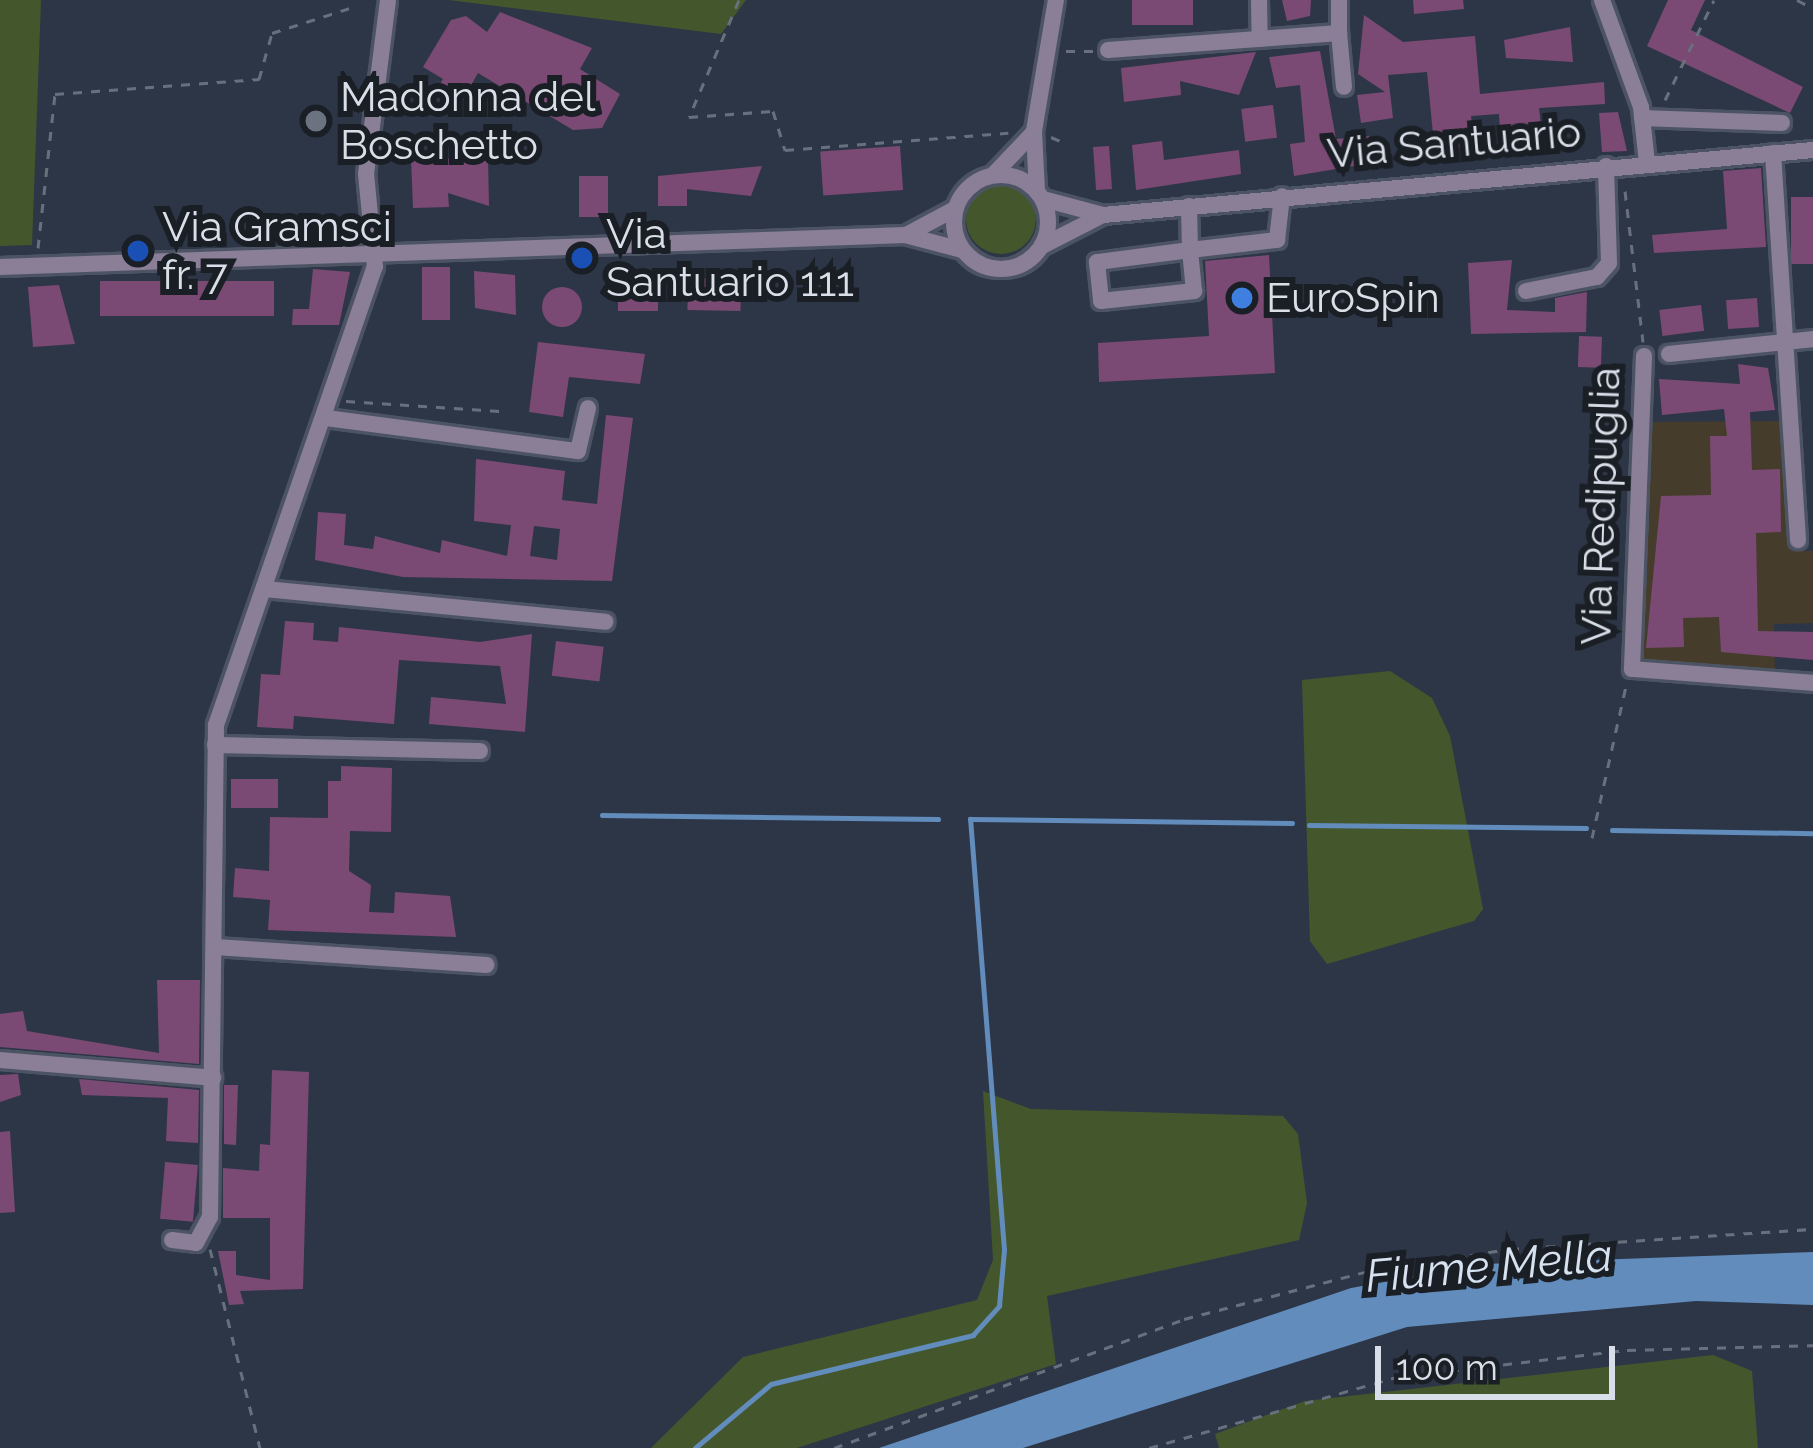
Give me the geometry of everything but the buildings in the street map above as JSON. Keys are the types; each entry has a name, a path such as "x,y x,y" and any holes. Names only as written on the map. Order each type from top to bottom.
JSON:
{"street":[{"path":"172,1240 207,1236 216,947 215,746 329,409 373,248 366,174 388,0"},
{"path":"0,267 373,248 905,235 962,250 1004,270 1043,245 1028,128 1056,0"},
{"path":"1259,0 1260,39"},
{"path":"1340,0 1345,87"},
{"path":"1602,0 1642,118 1647,163"},
{"path":"1108,50 1339,33"},
{"path":"1642,118 1666,114 1705,128 1782,123"},
{"path":"905,235 955,209 993,176 1028,128"},
{"name":"Via Santuario","path":"1043,245 1103,215 1813,150"},
{"path":"1773,154 1798,540"},
{"path":"1526,291 1597,277 1609,262 1613,165"},
{"path":"993,176 1040,195"},
{"name":"Via Santuario","path":"1040,195 1103,215"},
{"path":"1189,206 1190,250 1194,291 1100,301 1097,262 1190,250 1277,240 1282,196"},
{"path":"955,209 962,250"},
{"path":"1669,354 1813,339"},
{"name":"Via Redipuglia","path":"1644,356 1632,669 1813,683"},
{"path":"329,409 578,451 588,408"},
{"path":"265,589 605,622"},
{"path":"215,746 480,751"},
{"path":"216,947 486,965"},
{"path":"0,1060 213,1078"}],"path":[{"path":"739,0 689,117 773,111 785,150 1028,128"},
{"path":"1666,114 1714,0"},
{"path":"1797,0 1813,8"},
{"path":"17,250 43,247 55,94 259,79 272,33 356,6"},
{"path":"1064,51 1108,50"},
{"name":"Via Redipuglia","path":"1613,165 1644,356"},
{"path":"329,409 500,411"},
{"path":"1592,838 1632,669"},
{"path":"834,1448 1184,1319 1364,1271 1510,1249 1813,1229"},
{"path":"207,1236 260,1448"},
{"path":"1149,1448 1319,1392 1462,1366 1813,1346"}],"shaded area":[{"path":"1783,421 1793,551 1813,551 1813,623 1774,624 1775,674 1639,666 1652,422"}],"green space":[{"path":"0,0 41,0 32,245 0,246"},
{"path":"449,0 746,0 721,34"},
{"path":"1001,184 1026,194 1036,219 1026,244 1001,254 976,244 966,219 976,194"},
{"path":"1390,671 1432,698 1450,736 1483,909 1474,921 1327,964 1310,941 1302,680"},
{"path":"983,1091 1031,1109 1283,1116 1298,1134 1307,1203 1299,1240 1047,1296 1056,1364 797,1448 651,1448 743,1357 977,1300 993,1260"},
{"path":"1713,1355 1752,1371 1758,1448 1219,1448 1215,1434 1305,1401"}],"water":[{"name":"Fiume Mella","path":"1813,1252 1813,1305 1696,1301 1407,1327 1023,1448 879,1448 1351,1288 1485,1264"}],"waterway":[{"path":"602,815 938,819"},
{"path":"695,1448 771,1384 973,1335 999,1306 1004,1250 970,819 1292,823"},
{"path":"1309,825 1586,828"},
{"path":"1612,830 1813,833"}],"place":[{"name":"Madonna del Boschetto","path":"316,121"},
{"name":"Via Gramsci fr. 7","path":"138,251"},
{"name":"Via Santuario 111","path":"582,258"},
{"name":"EuroSpin","path":"1242,298"}]}
